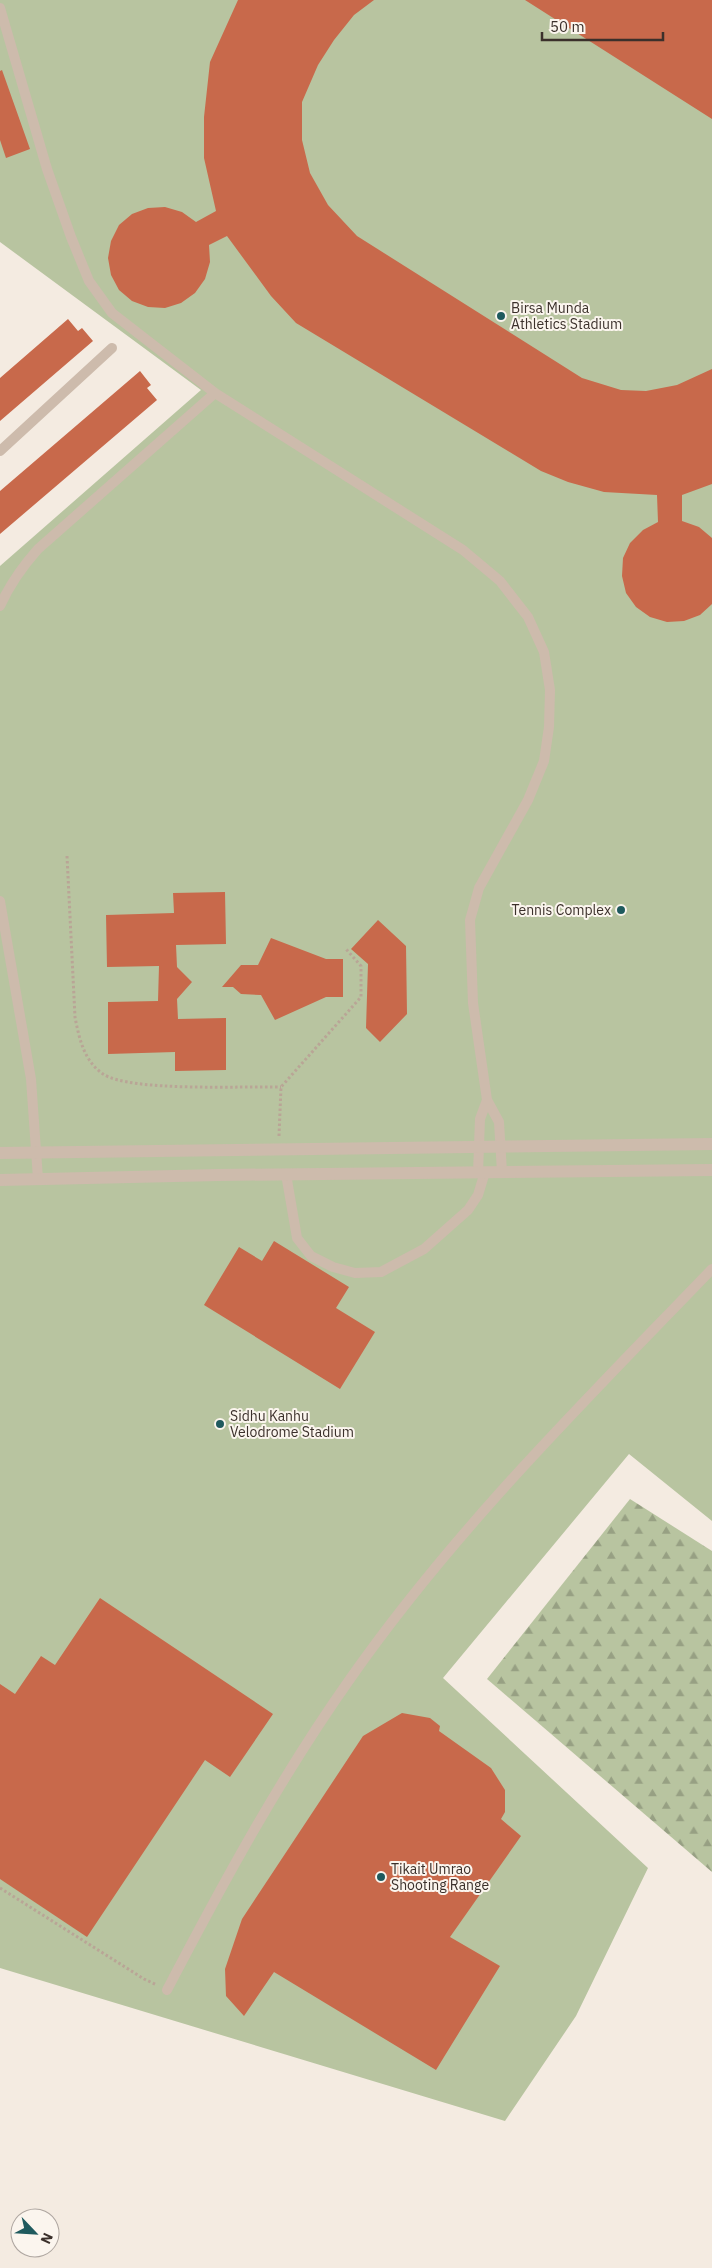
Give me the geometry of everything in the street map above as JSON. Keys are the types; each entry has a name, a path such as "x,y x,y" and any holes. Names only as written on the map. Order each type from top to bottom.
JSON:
{"street":[{"path":"0,1153 38,1151 501,1148 712,1144"},
{"path":"0,1180 286,1174 712,1170"}],"lane":[{"path":"0,8 47,169 90,281 112,313 215,393 463,550 500,581 528,617 544,652 550,690 549,727 544,761 528,800 480,888 470,920 473,1004 487,1100 499,1122 502,1172"},
{"path":"0,451 112,348"},
{"path":"0,606 21,567 38,549 215,393"},
{"path":"0,901 31,1079 38,1151 38,1179"},
{"path":"286,1174 297,1238 311,1256 333,1267 355,1273 382,1272 424,1249 468,1210 478,1195 481,1172 478,1148 480,1119 487,1100"},
{"path":"167,1990 226,1878 264,1813 350,1678 449,1550 518,1470 712,1269"}],"path":[{"path":"68,856 75,1017 79,1040 88,1058 96,1067 104,1074 130,1083 281,1087"},
{"path":"278,1150 281,1087 361,997 361,966 346,949"},
{"path":"0,1888 144,1979 167,1990"}],"green space":[{"path":"0,0 712,0 712,1521 629,1454 443,1678 648,1868 576,2016 505,2121 0,1968 0,566 201,390 0,242"},
{"path":"630,1499 712,1551 712,1872 487,1679"}],"building":[{"path":"238,0 374,0 354,15 334,40 318,65 302,102 302,140 310,173 328,205 357,236 582,378 621,390 646,391 677,385 712,369 712,484 682,495 682,521 699,527 712,538 712,604 700,615 684,621 667,622 650,617 636,607 626,593 622,576 623,558 630,543 643,530 658,522 657,495 604,492 568,482 541,471 296,323 271,296 227,236 209,245 210,262 205,279 195,293 181,303 165,308 148,307 132,301 119,290 111,275 108,258 111,241 119,225 132,214 148,208 165,207 182,212 196,222 216,211 204,158 204,117 210,62"},
{"path":"525,0 712,0 712,119"},
{"path":"2,70 30,149 6,158 0,140 0,71"},
{"path":"68,319 78,331 82,328 93,341 0,421 0,378"},
{"path":"140,371 151,385 147,388 157,400 0,534 0,491"},
{"path":"225,892 226,944 176,945 177,967 192,982 177,999 178,1019 226,1018 226,1070 175,1071 175,1052 108,1054 108,1002 158,1001 159,966 107,967 106,915 174,913 173,893"},
{"path":"378,920 406,946 407,1014 380,1042 366,1028 368,964 351,949"},
{"path":"271,938 326,959 343,959 343,997 326,997 275,1020 261,995 241,994 233,987 222,987 241,965 258,965"},
{"path":"274,1241 349,1287 336,1308 375,1332 340,1389 204,1305 239,1247 262,1261"},
{"path":"100,1598 273,1714 230,1777 205,1760 87,1937 0,1879 0,1684 15,1694 41,1656 55,1665"},
{"name":"Tikait Umrao Shooting Range","path":"402,1713 430,1718 440,1726 439,1731 491,1768 505,1790 505,1812 501,1819 521,1836 450,1937 500,1966 436,2070 274,1972 244,2016 226,1996 225,1969 242,1919 363,1736"}],"place":[{"name":"Birsa Munda Athletics Stadium","path":"501,316"},
{"name":"Tennis Complex","path":"621,910"},
{"name":"Sidhu Kanhu Velodrome Stadium","path":"220,1424"},
{"name":"Tikait Umrao Shooting Range","path":"381,1877"}]}
